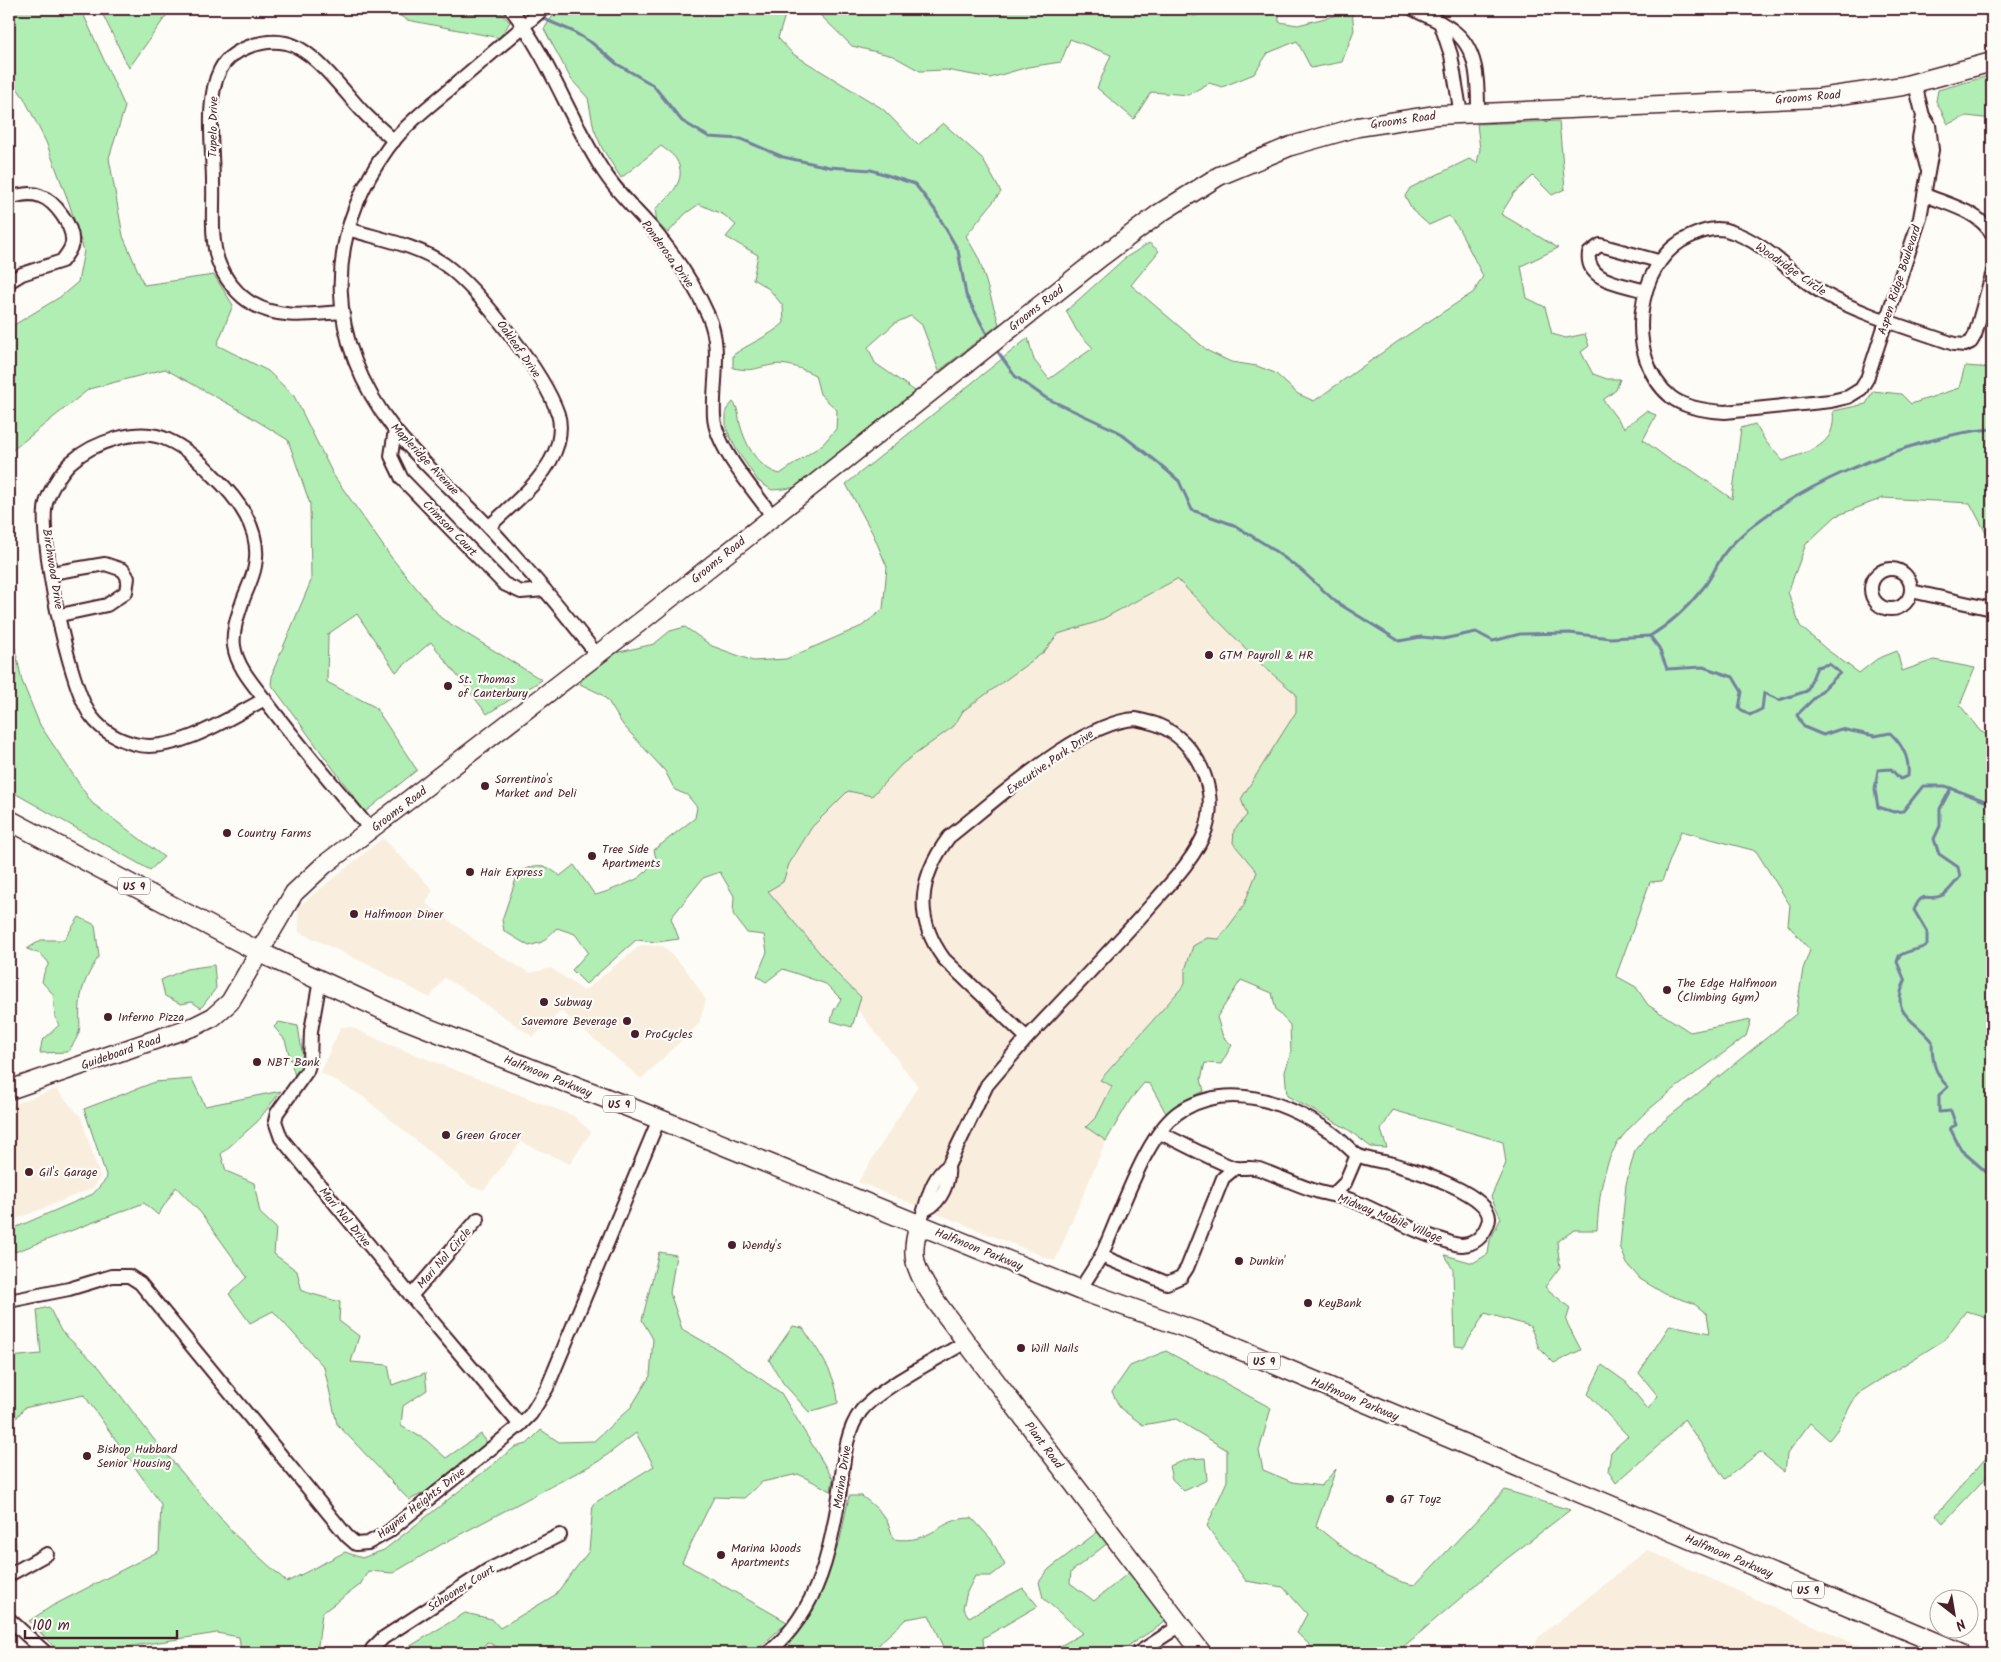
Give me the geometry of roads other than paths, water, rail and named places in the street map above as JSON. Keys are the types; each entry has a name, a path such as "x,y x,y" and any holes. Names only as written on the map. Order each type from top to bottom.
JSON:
{"main road":[{"name":"Halfmoon Parkway","path":"9,820 258,952 399,1017 659,1119 923,1217 1080,1290 1198,1332 1961,1653"}],"street":[{"name":"Ponderosa Drive","path":"511,9 524,26 578,130 601,168 652,228 684,273 709,316 715,342 714,418 718,432 729,454 773,516"},
{"name":"Mapleridge Avenue","path":"543,9 415,118 394,141 359,199 348,229 342,261 342,312 346,339 359,373 369,393 395,430 489,527 545,590 596,655"},
{"path":"1413,9 1440,22 1462,38 1471,53 1476,66 1470,114"},
{"path":"1440,22 1470,114"},
{"name":"Tupelo Drive","path":"342,312 295,315 264,310 242,296 232,285 219,262 213,235 212,106 220,69 228,58 251,46 272,42 293,45 312,59 394,141"},
{"name":"Grooms Road","path":"258,952 294,893 324,865 596,655 1101,257 1165,209 1219,176 1282,149 1358,127 1436,115 1819,98 1915,84 1992,62"},
{"name":"Aspen Ridge Boulevard","path":"1861,390 1920,218 1925,195 1927,168 1931,158 1932,136 1929,125 1923,116 1915,84"},
{"path":"9,198 26,194 39,195 56,208 71,237 72,244 62,261 22,274 9,282"},
{"path":"1925,195 1977,216 1985,223 1992,234"},
{"name":"Woodridge Circle","path":"1861,390 1848,397 1831,402 1725,412 1696,408 1677,401 1660,386 1654,375 1643,343 1641,326 1646,291 1658,261 1676,244 1688,237 1719,228 1734,232 1763,248 1822,293 1954,344 1965,345 1975,335 1992,275"},
{"name":"Oakleaf Drive","path":"348,229 406,246 443,264 461,278 498,319 546,389 558,414 560,426 558,442 553,457 534,483 489,527"},
{"path":"1646,291 1602,278 1594,273 1588,264 1589,253 1596,247 1606,246 1658,261"},
{"name":"Crimson Court","path":"395,430 391,456 402,479 504,584 521,592 545,590"},
{"name":"Birchwood Drive","path":"265,699 224,721 177,742 141,746 120,740 99,725 80,696 62,640 60,615 46,539 45,507 49,494 70,463 90,450 113,440 142,434 169,440 214,475 235,499 254,534 255,567 235,621 234,647 246,675 371,830"},
{"path":"51,573 105,564 124,570 128,578 126,592 107,605 60,615"},
{"path":"1911,591 1992,609"},
{"name":"Executive Park Drive","path":"923,1217 927,1197 939,1174 948,1166 987,1085 1027,1038 1171,883 1206,830 1211,800 1205,774 1182,740 1158,725 1136,719 1120,720 1085,735 1041,765 949,837 938,853 928,875 923,892 923,905 925,921 935,946 944,959 1027,1038"},
{"name":"Guideboard Road","path":"9,1090 195,1026 213,1017 230,1002 258,952"},
{"name":"Mari Nol Drive","path":"320,980 311,1031 310,1062 307,1071 277,1113 276,1126 281,1138 520,1425"},
{"name":"Midway Mobile Village","path":"1080,1290 1101,1256 1143,1160 1160,1133 1174,1116 1198,1103 1226,1096 1248,1096 1278,1103 1304,1115 1331,1132 1357,1155 1394,1164 1472,1195 1485,1205 1490,1215 1490,1221 1481,1236 1474,1242 1458,1245 1421,1233 1351,1200 1289,1182 1257,1168 1234,1168 1160,1133"},
{"name":"Hayner Heights Drive","path":"9,1301 69,1289 112,1276 129,1276 140,1283 356,1544 368,1543 388,1532 531,1414 546,1388 659,1119"},
{"name":"Midway Mobile Village","path":"1333,1195 1344,1183 1357,1155"},
{"path":"1101,1256 1167,1283 1181,1277 1187,1268 1223,1178 1234,1168"},
{"name":"Plant Road","path":"923,1217 914,1252 919,1272 966,1342 1202,1653"},
{"name":"Mari Nol Circle","path":"411,1296 478,1219"},
{"name":"Marina Drive","path":"768,1653 793,1627 816,1590 828,1557 834,1530 845,1449 852,1427 862,1410 889,1388 966,1342"},
{"name":"Schooner Court","path":"372,1653 372,1649 383,1638 488,1570 560,1535"},
{"path":"9,1575 47,1554"},
{"path":"9,1619 46,1653"},
{"path":"1138,1653 1181,1625"}],"waterway":[{"path":"426,9 477,13 503,12"},
{"path":"523,11 528,12"},
{"path":"544,19 572,31 592,43 617,64 653,85 682,121 709,137 741,139 783,157 829,167 871,170 915,184 935,210 958,250 966,295 989,338"},
{"path":"995,348 1015,376 1046,398 1117,431 1156,461 1179,481 1192,510 1234,525 1268,546 1301,570 1336,602 1399,641 1421,637 1443,639 1476,632 1493,641 1520,634 1570,633 1610,638 1650,636 1659,648 1667,669 1703,667 1733,677 1742,692 1739,708 1750,715 1762,709 1764,693 1779,700 1807,691 1817,667 1829,664 1840,673 1797,715 1804,727 1823,735 1841,729 1875,736 1890,733 1895,738 1905,752 1908,763 1908,776 1900,779 1891,769 1878,770 1875,790 1878,807 1894,812 1903,811 1923,786 1945,786 1992,802"},
{"path":"1650,636 1672,621 1691,602 1706,584 1727,550 1750,528 1779,507 1813,487 1850,469 1888,454 1961,433 1992,429"},
{"path":"1951,788 1940,809 1940,826 1934,839 1939,854 1958,867 1960,877 1943,895 1933,898 1926,897 1920,899 1917,903 1914,910 1927,932 1927,945 1899,956 1897,962 1905,981 1900,1002 1906,1016 1932,1041 1935,1066 1943,1082 1948,1087 1939,1095 1939,1112 1951,1111 1956,1125 1950,1128 1961,1150 1992,1177"}],"place":[{"name":"GTM Payroll & HR","path":"1209,655"},
{"name":"St. Thomas of Canterbury","path":"448,686"},
{"name":"Sorrentino's Market and Deli","path":"485,786"},
{"name":"Country Farms","path":"227,833"},
{"name":"Tree Side Apartments","path":"592,856"},
{"name":"Hair Express","path":"470,872"},
{"name":"Halfmoon Diner","path":"354,914"},
{"name":"The Edge Halfmoon (Climbing Gym)","path":"1667,990"},
{"name":"Subway","path":"544,1002"},
{"name":"Inferno Pizza","path":"108,1017"},
{"name":"Savemore Beverage","path":"627,1021"},
{"name":"ProCycles","path":"635,1034"},
{"name":"NBT Bank","path":"257,1062"},
{"name":"Green Grocer","path":"446,1135"},
{"name":"Gil's Garage","path":"29,1172"},
{"name":"Wendy's","path":"732,1245"},
{"name":"Dunkin'","path":"1239,1261"},
{"name":"KeyBank","path":"1308,1303"},
{"name":"Will Nails","path":"1021,1348"},
{"name":"Bishop Hubbard Senior Housing","path":"87,1456"},
{"name":"GT Toyz","path":"1390,1499"},
{"name":"Marina Woods Apartments","path":"721,1555"}]}
